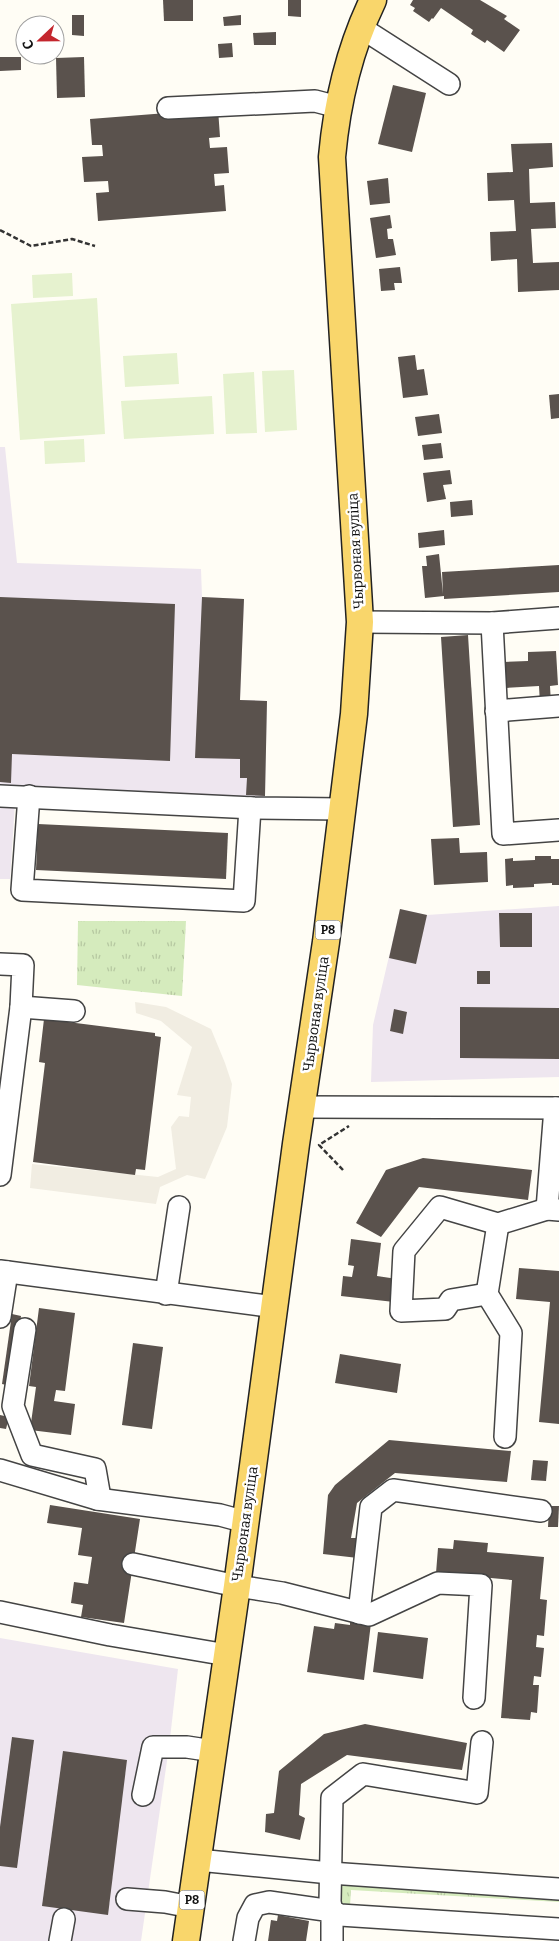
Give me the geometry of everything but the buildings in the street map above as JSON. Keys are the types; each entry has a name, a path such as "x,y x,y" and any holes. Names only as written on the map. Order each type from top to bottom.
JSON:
{"main road":[{"name":"Чырвоная вуліца","path":"186,1941 246,1522 296,1144 326,942 354,714 360,622 332,157 342,84 360,27 373,0"}],"street":[{"path":"360,27 449,84"},
{"path":"168,108 315,101 338,107"},
{"path":"360,622 492,623 559,618"},
{"path":"492,623 503,834 559,830"},
{"path":"496,711 559,706"},
{"path":"0,796 250,808 342,810"},
{"path":"29,796 22,890 244,901 250,808"},
{"path":"0,964 23,965 21,1006 0,1175"},
{"path":"21,1006 74,1011"},
{"path":"303,1106 557,1108 553,1209 498,1224 440,1207 404,1251 402,1310 445,1309 451,1300 487,1294"},
{"path":"166,1294 178,1207"},
{"path":"498,1224 487,1294 512,1333 505,1437"},
{"path":"0,1317 4,1271 274,1307"},
{"path":"24,1329 14,1406 32,1455 95,1469 99,1492 97,1499"},
{"path":"0,1470 97,1499 220,1515 246,1522"},
{"path":"359,1613 371,1507 392,1490 541,1511"},
{"path":"132,1564 237,1586 282,1593 369,1615 438,1583 481,1585 474,1698"},
{"path":"0,1612 110,1635 227,1655"},
{"path":"332,1941 330,1874 332,1798 363,1774 477,1793 482,1742"},
{"path":"143,1795 153,1747 187,1747 213,1751"},
{"path":"198,1860 330,1874 559,1889"},
{"path":"127,1899 165,1902 191,1907"},
{"path":"244,1941 248,1918 255,1905 269,1902 332,1911 340,1915 559,1929"},
{"path":"60,1941 64,1919"}],"path":[{"path":"0,230 31,246 72,239 95,246"},
{"path":"343,1170 319,1145 349,1126"}],"shaded area":[{"path":"0,447 5,447 17,563 201,569 202,597 244,599 240,700 267,701 265,796 256,800 16,788 10,879 0,879"},
{"path":"559,906 559,1077 371,1082 373,1025 400,909 427,915"},
{"path":"135,1002 166,1007 211,1029 225,1063 232,1084 227,1127 205,1179 187,1175 160,1187 156,1204 30,1188 32,1164 158,1177 176,1169 171,1127 179,1116 189,1117 191,1097 177,1095 192,1047 161,1021 136,1013"},
{"path":"0,1638 178,1669 169,1747 141,1941 0,1941"}],"green space":[{"path":"72,273 73,296 33,298 32,275"},
{"path":"97,298 105,434 20,440 11,304"},
{"path":"177,353 179,384 125,387 123,356"},
{"path":"294,370 297,430 265,432 262,371"},
{"path":"254,372 257,433 226,434 223,374"},
{"path":"212,396 214,434 124,439 121,401"},
{"path":"84,439 85,462 45,464 44,441"},
{"path":"78,921 186,921 182,996 77,985"},
{"path":"344,1883 559,1895 559,1902 351,1890 350,1906 339,1903 338,1886"}]}
